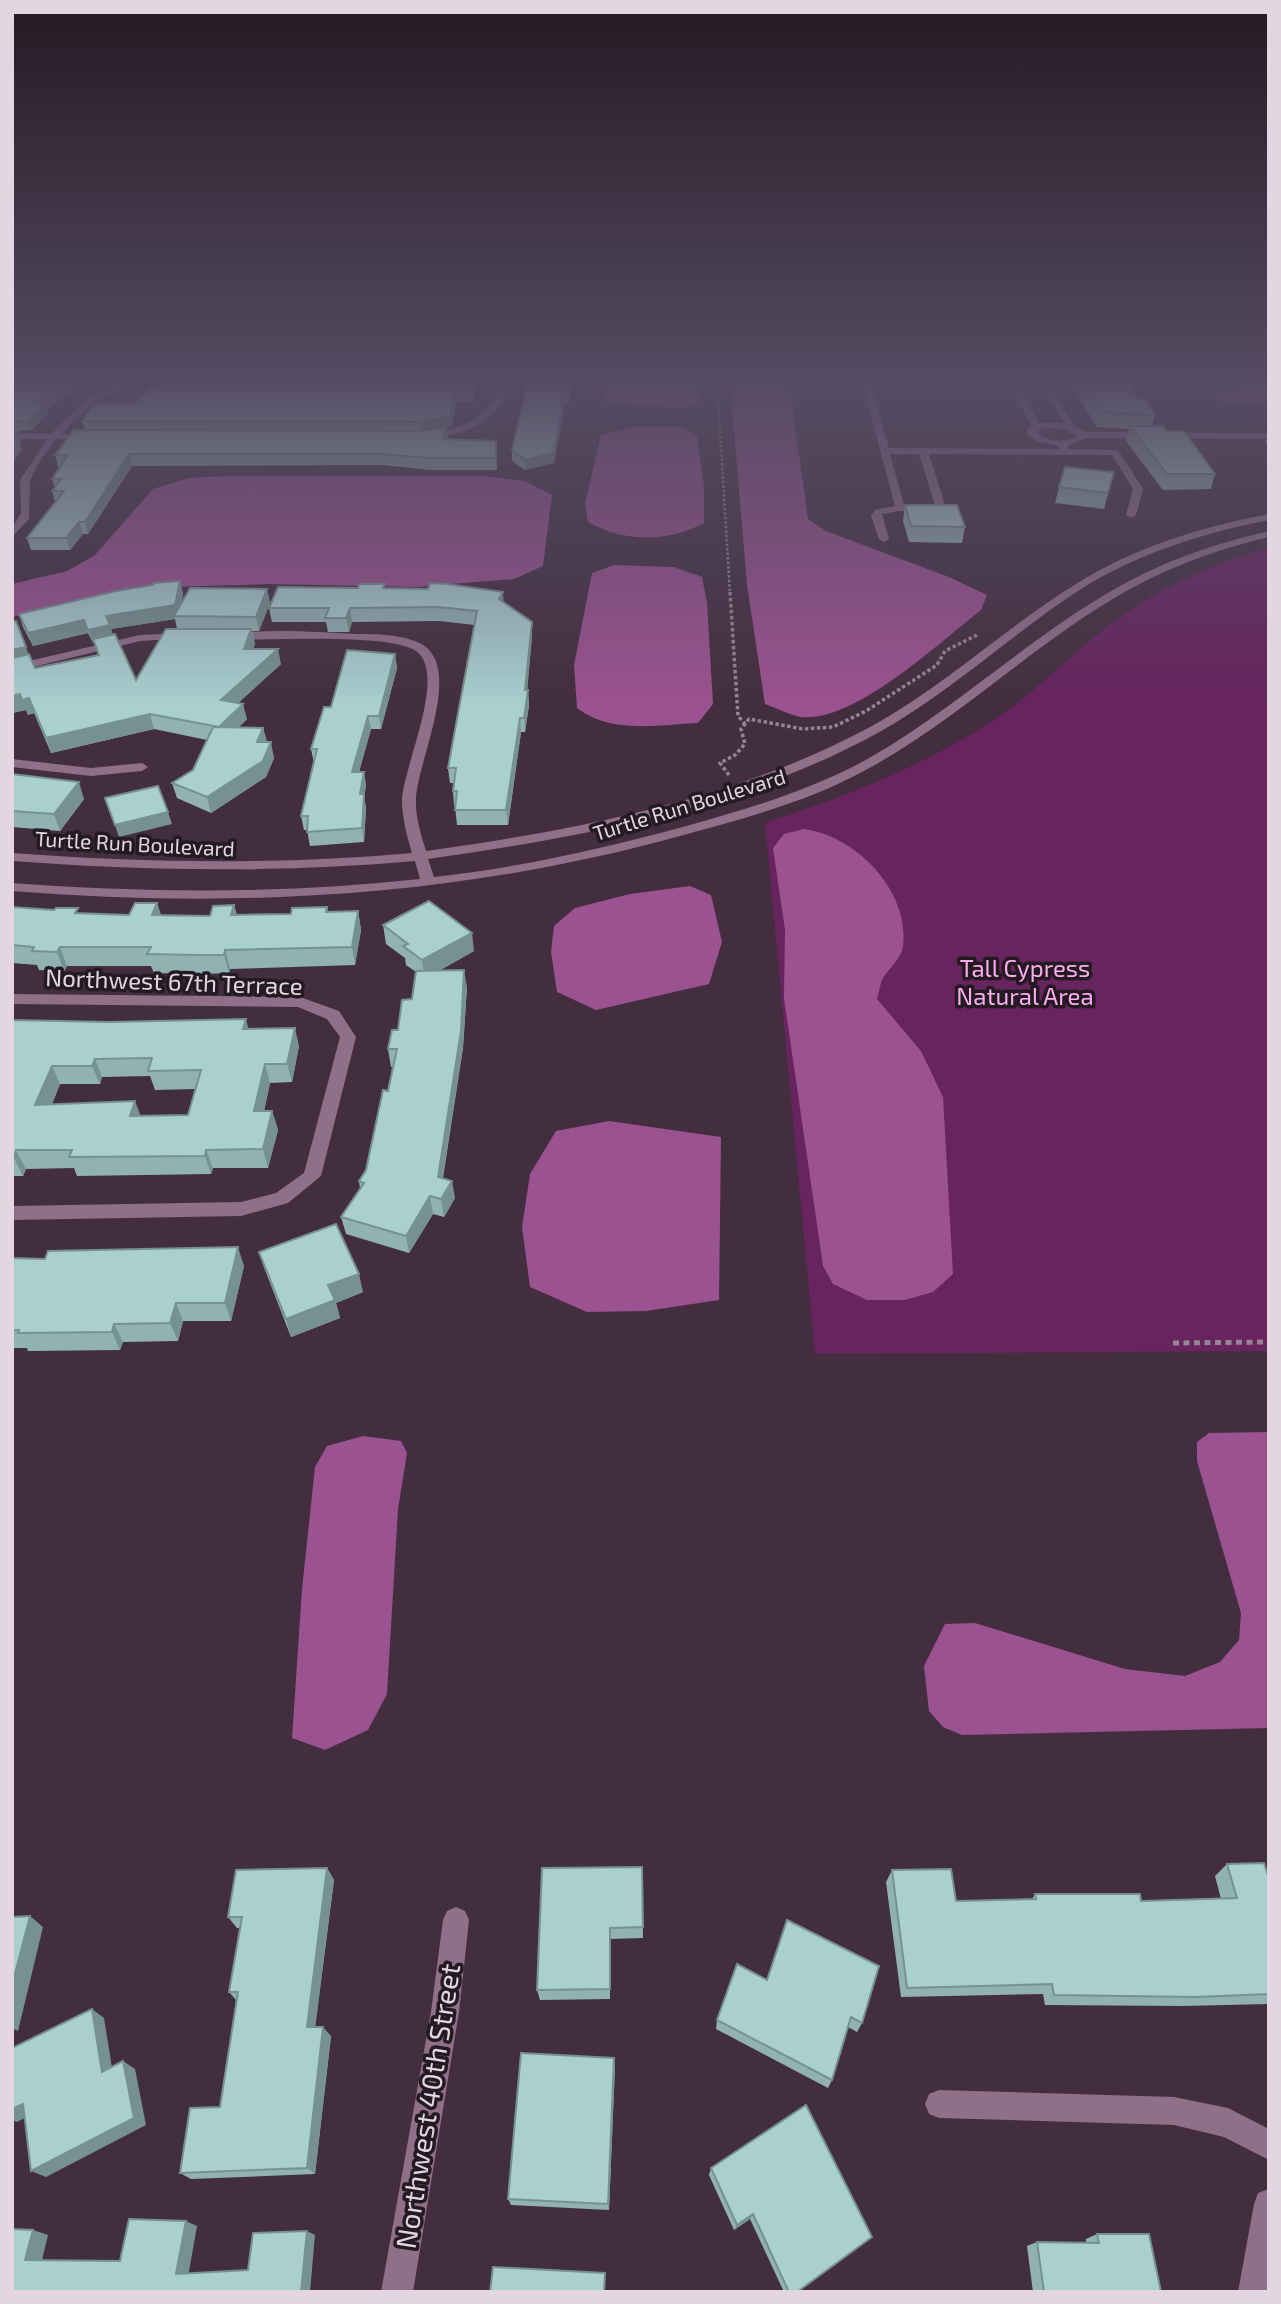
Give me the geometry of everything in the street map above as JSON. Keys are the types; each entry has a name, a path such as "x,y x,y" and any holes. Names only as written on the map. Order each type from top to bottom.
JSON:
{"street":[{"path":"13,533 25,522 28,511 25,490"},
{"path":"895,490 900,508"},
{"path":"884,540 876,516 886,509 941,508 935,490"},
{"path":"1132,515 1138,490"},
{"name":"Turtle Run Boulevard","path":"12,857 128,867 253,869 336,866 501,846 602,826 727,791 805,762 874,730 937,693 1084,583 1159,547 1237,523 1269,517"},
{"name":"Turtle Run Boulevard","path":"12,887 134,897 218,897 323,892 428,882 544,866 654,841 749,812 870,763 925,732 1110,597 1197,554 1269,534"},
{"path":"12,669 141,638 193,636"},
{"path":"220,637 386,638 422,649 434,662 436,681 414,767 409,800 428,882"},
{"path":"12,763 91,772 142,767"},
{"name":"Northwest 67th Terrace","path":"12,999 300,1003 333,1015 348,1037 312,1177 282,1198 241,1209 12,1213"},
{"name":"Northwest 40th Street","path":"397,2292 445,2012 457,1920"},
{"path":"939,2104 1174,2111 1228,2123 1269,2145"},
{"path":"1254,2292 1269,2204"}],"path":[{"path":"724,490 738,716 745,724"},
{"path":"732,778 720,763 735,755 745,744 741,729 749,719 803,729 833,727 866,711 937,666 945,651 984,631"},
{"path":"1173,1343 1269,1342"}],"green space":[{"name":"Tall Cypress Natural Area","path":"1269,548 1269,1351 815,1354 765,823 855,791 942,751 1014,706 1108,626 1142,603 1194,575"}],"shaded area":[{"path":"153,490 541,490 552,495 543,566 514,579 416,587 270,584 172,587 93,597 12,617 12,584 67,571 94,556"},
{"path":"588,490 704,490 704,523 661,537 631,537 616,534 588,522 585,504"},
{"path":"739,490 804,490 808,519 826,531 949,577 987,595 981,610 896,678 846,707 822,715 801,717 765,704 747,585"},
{"path":"614,565 674,567 702,577 707,603 713,704 698,723 619,725 604,722 577,708 574,665 592,573"},
{"path":"804,829 843,843 876,870 889,887 903,926 903,946 898,959 883,978 877,999 921,1051 943,1097 953,1274 933,1292 905,1300 867,1300 833,1284 823,1266 784,998 785,930 773,848 784,834"},
{"path":"690,886 711,895 722,942 709,984 596,1010 557,992 551,952 554,926 575,908 630,894"},
{"path":"609,1121 721,1137 719,1300 646,1311 587,1312 530,1287 522,1227 530,1174 556,1131"},
{"path":"1269,1432 1269,1728 962,1735 943,1727 929,1711 924,1666 945,1624 975,1623 1125,1669 1185,1676 1220,1662 1239,1640 1241,1613 1197,1461 1197,1442 1209,1433"},
{"path":"363,1436 401,1441 407,1453 398,1509 387,1694 368,1730 325,1750 292,1738 302,1589 315,1467 327,1446"}],"building":[{"path":"106,490 85,522 79,522 66,538 27,538 64,491 52,491"},
{"path":"1080,490 1109,490 1108,493"},
{"path":"905,505 957,505 965,527 911,526"},
{"path":"180,581 175,605 106,616 110,625 88,630 84,620 28,633 19,614 153,583"},
{"path":"430,583 503,592 499,599 532,622 525,690 528,690 524,718 520,718 506,810 455,810 457,791 453,791 456,768 448,768 477,611 437,607 350,608 346,618 325,618 329,608 269,608 278,587 358,588 359,584 385,584 383,588 428,589"},
{"path":"190,588 267,589 256,617 174,616"},
{"path":"12,621 16,621 26,647 12,650"},
{"path":"166,629 251,629 244,649 278,649 221,700 243,704 219,727 150,714 46,738 29,698 22,700 20,694 12,696 12,658 29,654 35,668 99,655 93,639 115,634 136,680"},
{"path":"347,650 395,654 379,716 368,716 352,772 364,772 360,794 364,794 362,828 307,832 308,816 301,816 317,749 311,749 324,707 331,707"},
{"path":"213,727 263,728 257,742 271,742 263,761 207,797 172,783 193,770"},
{"path":"12,774 79,782 54,814 12,811"},
{"path":"158,786 168,812 115,825 105,798"},
{"path":"429,901 472,933 422,960 403,946 408,944 383,925"},
{"path":"135,903 157,903 152,915 210,916 213,906 234,905 231,915 291,914 292,908 327,907 326,912 358,911 352,947 225,950 224,955 196,955 147,954 151,947 60,947 57,952 32,951 34,947 12,945 12,907 54,910 78,908 75,913 129,915"},
{"path":"464,970 461,1031 438,1177 452,1181 441,1199 430,1196 406,1236 341,1217 364,1183 359,1181 366,1170 383,1090 388,1091 397,1049 388,1049 392,1030 398,1030 402,1000 412,999 416,971"},
{"path":"246,1019 243,1029 295,1028 287,1064 265,1064 254,1111 272,1111 263,1149 206,1150 205,1156 69,1157 72,1150 16,1150 12,1158 12,1020 110,1022","holes":["152,1058 148,1071 201,1070 188,1115 130,1116 135,1101 35,1105 52,1066 92,1066 95,1059"]},
{"path":"336,1224 359,1274 328,1285 335,1300 286,1319 259,1252"},
{"path":"238,1247 225,1303 176,1303 170,1323 114,1324 112,1332 18,1333 19,1330 12,1330 12,1258 45,1259 48,1251"},
{"path":"1264,1863 1269,1879 1269,1994 1196,1997 1054,1995 1052,1984 907,1988 892,1870 951,1869 956,1901 1036,1899 1035,1894 1140,1894 1141,1901 1237,1898 1227,1864"},
{"path":"642,1867 643,1927 610,1928 610,1989 537,1990 542,1868"},
{"path":"327,1868 307,2027 323,2027 307,2168 180,2173 190,2108 220,2107 238,1992 229,1992 242,1917 228,1917 236,1870"},
{"path":"30,1916 12,1985 12,1917"},
{"path":"787,1920 879,1966 862,2023 851,2017 832,2080 717,2020 737,1964 767,1980"},
{"path":"92,2009 102,2072 123,2061 134,2118 31,2171 23,2104 12,2109 12,2048"},
{"path":"521,2053 614,2058 608,2204 508,2199"},
{"path":"806,2105 872,2237 797,2292 789,2292 753,2214 737,2225 711,2168"},
{"path":"129,2219 186,2221 176,2274 248,2270 253,2233 307,2231 301,2292 12,2292 12,2229 33,2230 25,2260 120,2261"},
{"path":"1097,2234 1149,2234 1161,2292 1044,2292 1037,2242 1099,2243"},
{"path":"493,2267 605,2273 604,2292 490,2292"}]}
